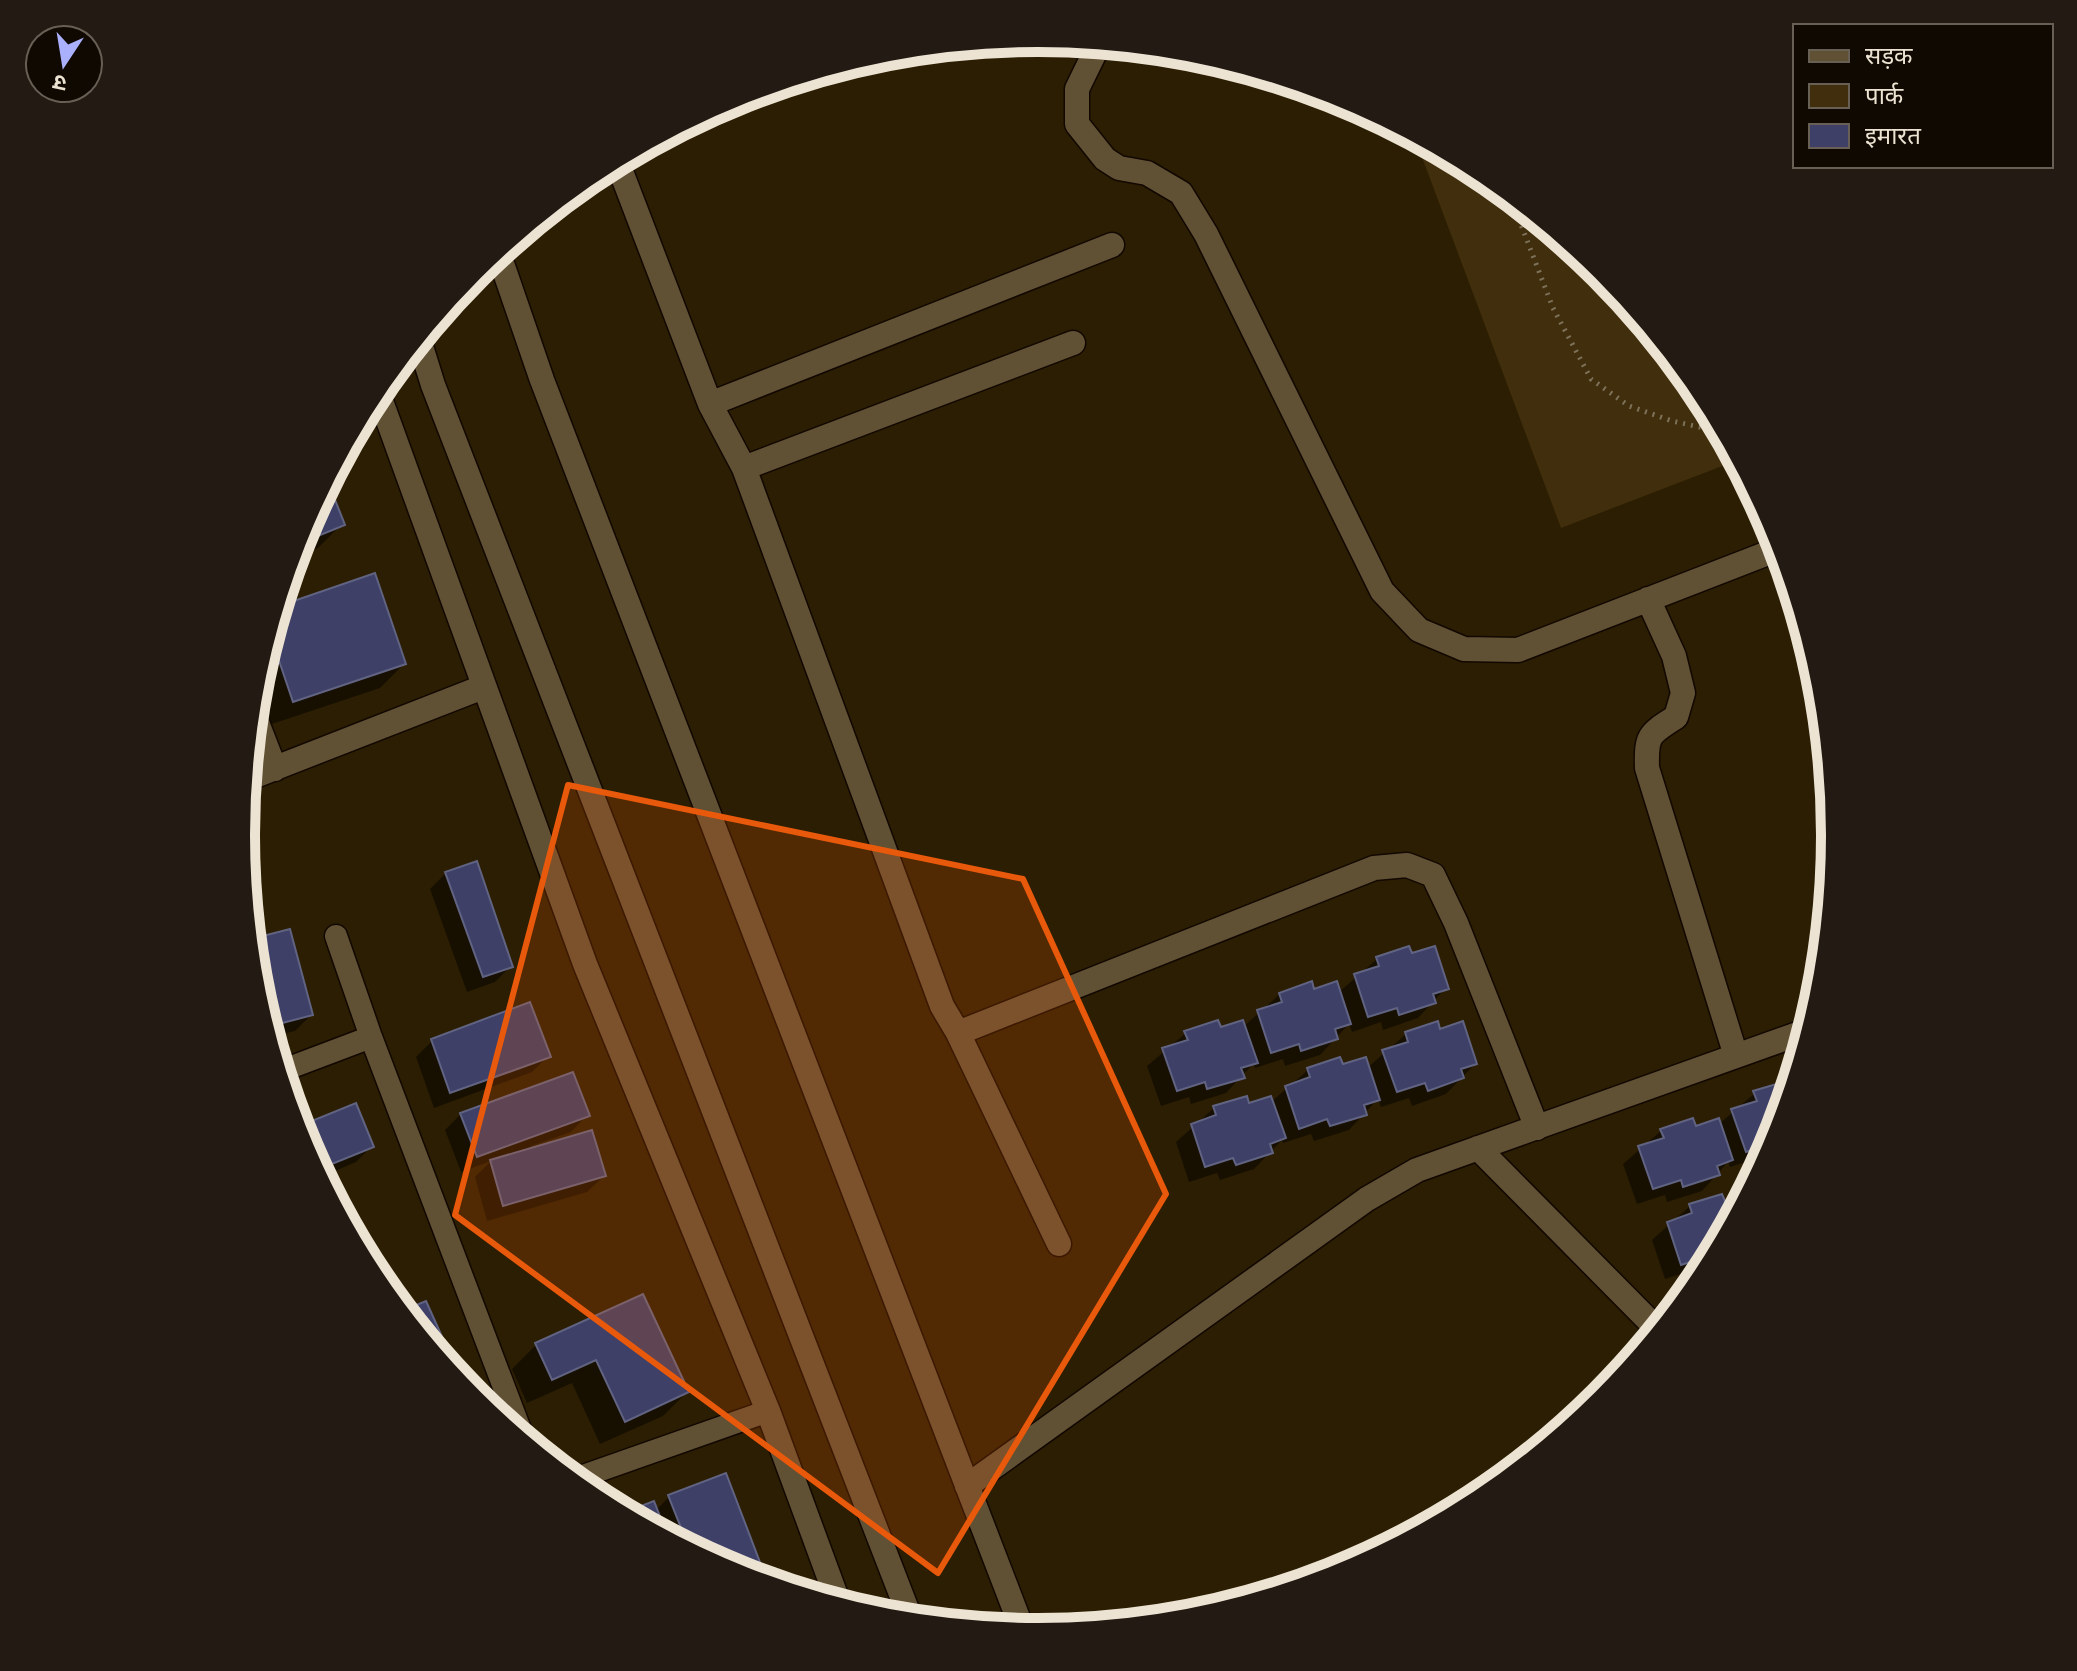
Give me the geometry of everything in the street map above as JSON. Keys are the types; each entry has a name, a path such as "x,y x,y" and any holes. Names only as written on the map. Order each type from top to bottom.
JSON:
{"street":[{"path":"1094,54 1077,89 1077,124 1105,159 1119,168 1147,173 1181,193 1206,234 1382,591 1419,630 1464,649 1518,650 1768,553"},
{"path":"621,173 710,404 744,468 942,1006 958,1033 1059,1244"},
{"path":"710,404 1112,245"},
{"path":"502,264 542,380 1018,1618"},
{"path":"744,468 1073,343"},
{"path":"423,352 906,1607"},
{"path":"383,407 585,964 768,1411 834,1592"},
{"path":"1648,599 1674,656 1683,693 1676,717 1651,732 1646,744 1647,768 1736,1056"},
{"path":"258,775 483,687"},
{"path":"262,735 275,769"},
{"path":"958,1033 1374,868 1407,865 1433,875 1456,923 1537,1128"},
{"path":"967,1486 1367,1199 1417,1170 1796,1035"},
{"path":"1478,1148 1651,1323"}],"lane":[{"path":"336,936 371,1037 516,1420"},
{"path":"291,1067 371,1037"},
{"path":"586,1475 768,1411"}],"path":[{"path":"1518,216 1553,308 1591,379 1629,406 1672,421 1708,429"}],"highlighted area":[{"path":"568,785 1023,879 1166,1194 938,1573 455,1215"}],"green space":[{"path":"1420,152 1474,184 1515,214 1593,281 1660,359 1690,400 1728,464 1561,528"}],"building":[{"path":"333,495 345,525 315,537"},
{"path":"375,573 406,664 293,702 277,654 292,602"},
{"path":"477,861 513,967 483,977 445,872"},
{"path":"290,929 313,1015 279,1024 262,936"},
{"path":"1409,946 1412,953 1435,946 1449,989 1433,994 1436,1003 1399,1015 1397,1008 1368,1017 1354,974 1379,966 1376,957"},
{"path":"1312,981 1314,989 1337,981 1351,1024 1335,1029 1338,1039 1301,1051 1299,1044 1271,1053 1257,1010 1282,1002 1279,993"},
{"path":"530,1002 551,1057 450,1093 431,1039"},
{"path":"1218,1020 1221,1027 1243,1020 1258,1063 1241,1068 1245,1078 1207,1089 1205,1082 1177,1091 1162,1048 1188,1040 1184,1031"},
{"path":"1438,1021 1440,1029 1463,1021 1477,1064 1461,1069 1464,1078 1428,1091 1425,1083 1397,1092 1382,1050 1408,1042 1405,1032"},
{"path":"1340,1057 1343,1064 1366,1057 1380,1100 1364,1105 1367,1115 1330,1126 1327,1119 1299,1129 1285,1086 1310,1077 1307,1068"},
{"path":"573,1072 590,1116 477,1157 460,1113"},
{"path":"1781,1083 1756,1149 1746,1152 1731,1109 1757,1101 1753,1091"},
{"path":"1247,1096 1249,1103 1271,1096 1286,1138 1270,1144 1273,1153 1236,1165 1233,1158 1205,1167 1191,1124 1216,1115 1213,1106"},
{"path":"356,1103 374,1147 329,1165 310,1122"},
{"path":"1693,1118 1696,1126 1719,1118 1733,1160 1717,1166 1720,1175 1683,1187 1681,1180 1653,1189 1638,1146 1664,1138 1660,1129"},
{"path":"592,1130 606,1176 503,1206 490,1160"},
{"path":"1722,1194 1725,1201 1732,1198 1697,1260 1681,1265 1667,1222 1692,1213 1689,1204"},
{"path":"643,1294 689,1392 625,1422 596,1360 552,1380 535,1343"},
{"path":"426,1301 444,1341 441,1342 413,1306"},
{"path":"726,1473 762,1568 683,1533 668,1495"},
{"path":"654,1501 662,1522 647,1514 637,1508"}]}
